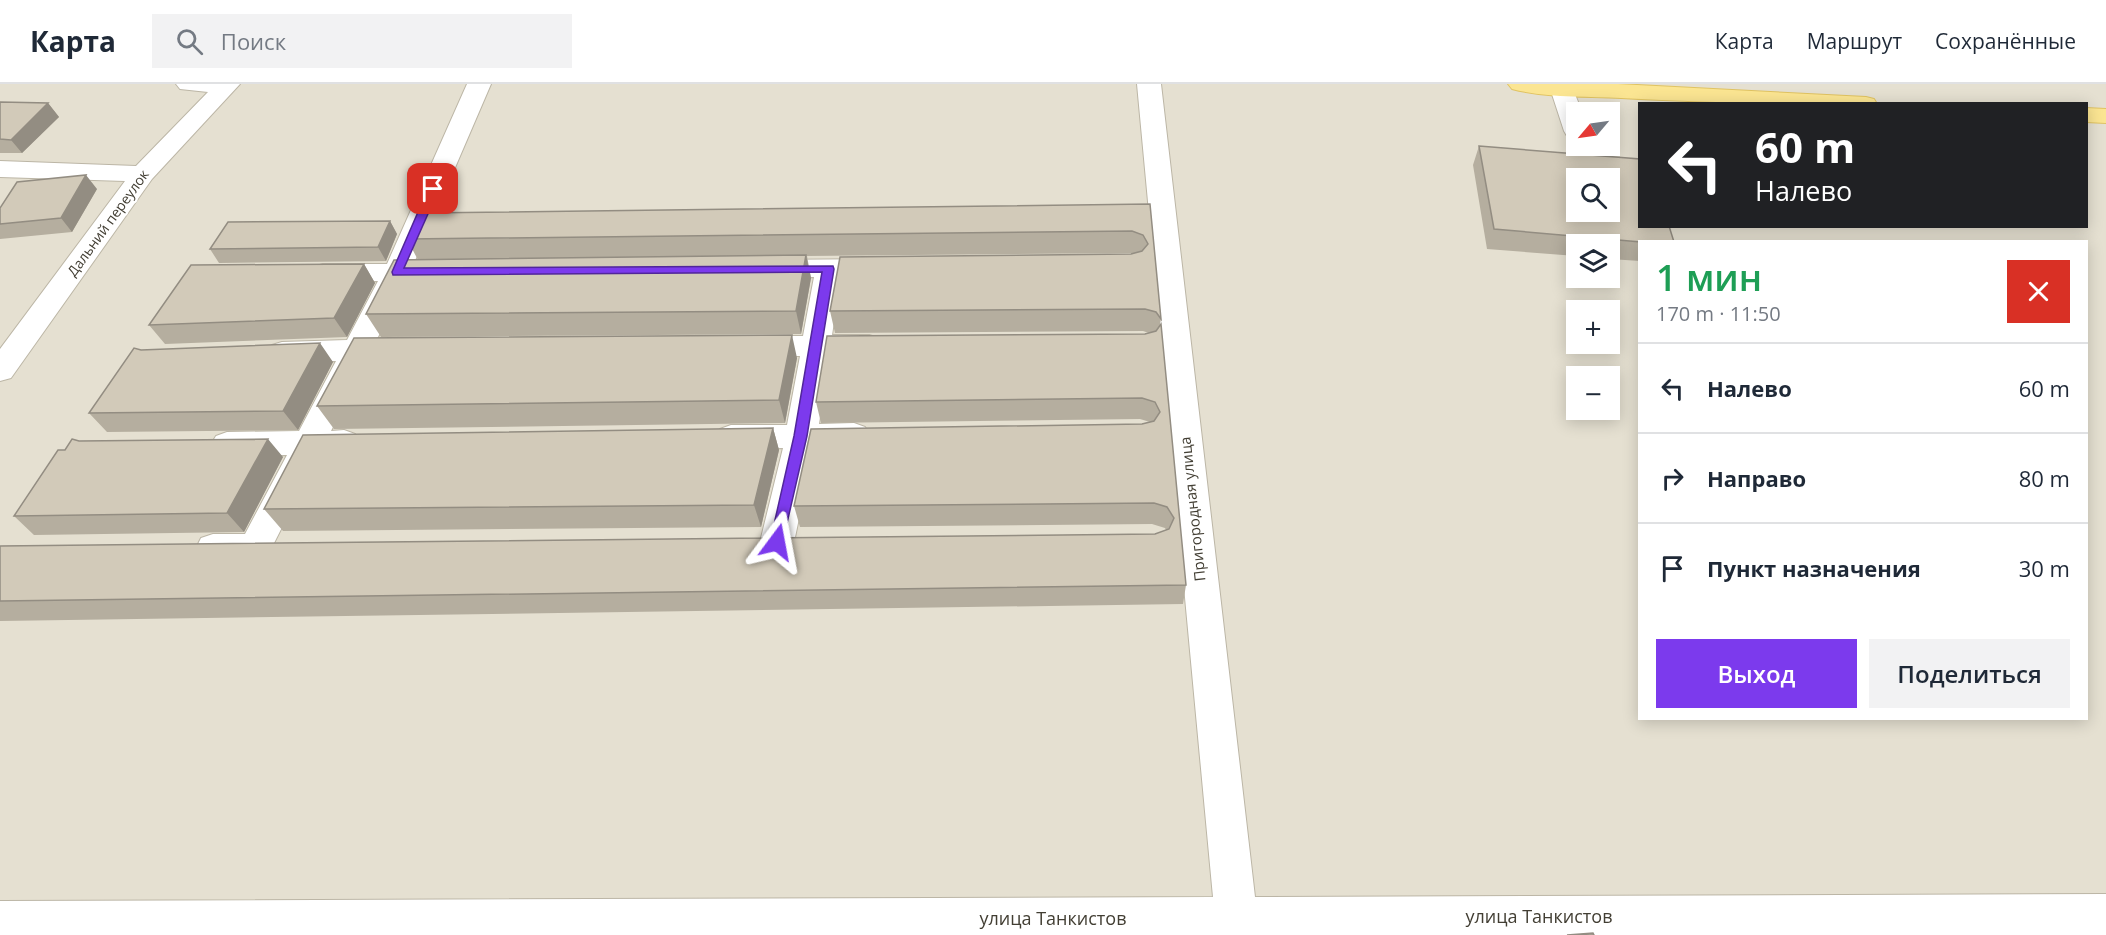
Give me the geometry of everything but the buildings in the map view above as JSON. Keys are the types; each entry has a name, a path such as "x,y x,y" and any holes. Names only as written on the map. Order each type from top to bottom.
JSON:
{"main road":[{"path":"1520,84 1828,102"},
{"path":"2088,115 2106,116"}],"street":[{"path":"188,84 227,85"},
{"path":"255,547 397,272 478,84"},
{"name":"Пригородная улица","path":"1149,84 1237,927"},
{"name":"Дальний переулок","path":"0,371 143,174 227,85"},
{"path":"1562,88 1567,102"},
{"path":"0,169 143,174"},
{"path":"745,269 910,267"},
{"path":"777,542 801,436 829,269"},
{"path":"292,273 457,272"},
{"path":"722,347 898,345"},
{"path":"251,354 416,349"},
{"path":"705,437 883,435"},
{"path":"203,444 369,441"},
{"path":"742,542 813,541"},
{"path":"186,548 291,546"},
{"name":"улица Танкистов","path":"0,922 206,928 1237,927 2106,915"}],"shaded area":[{"path":"0,84 2106,84 2106,935 0,935"}],"route":[{"path":"433,189 397,272 829,269 801,436 777,542"}]}
